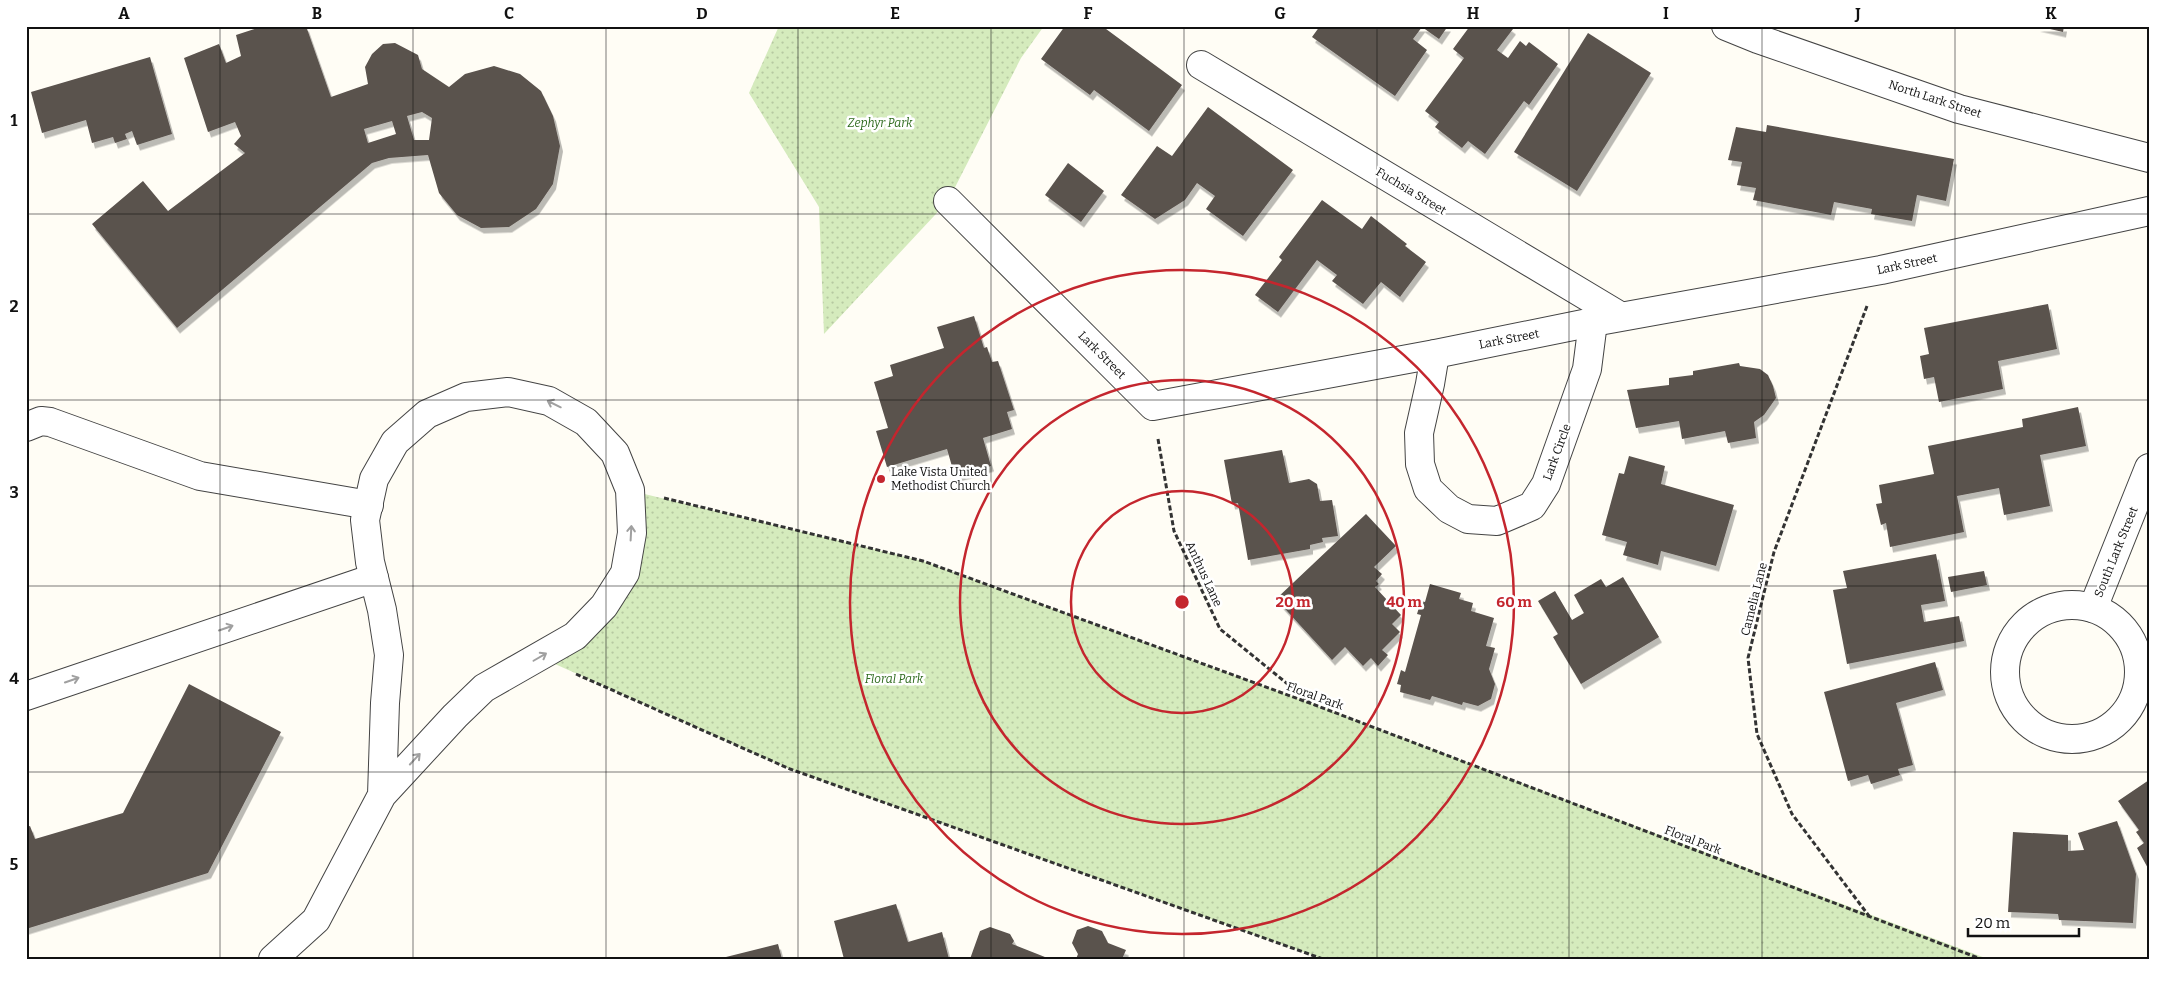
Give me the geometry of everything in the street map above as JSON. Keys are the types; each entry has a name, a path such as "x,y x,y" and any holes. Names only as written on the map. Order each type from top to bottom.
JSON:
{"street":[{"name":"North Lark Street","path":"1726,26 1758,39 1959,109 2149,158"},
{"name":"Fuchsia Street","path":"1201,65 1620,316"},
{"name":"Lark Street","path":"948,201 1153,406 1435,354 1620,316 1881,270 2149,211"},
{"name":"Lark Circle","path":"1435,354 1419,433 1420,464 1428,489 1449,509 1468,519 1497,521 1532,506 1546,484 1587,369 1593,322"},
{"path":"273,959 316,920 382,795 455,716 484,688 575,636 604,606 625,573 632,534 630,490 615,453 586,422 549,401 508,392 466,397 426,414 395,442 374,479 365,520 370,562 382,610 389,655 384,703 382,795"},
{"path":"26,426 41,421 50,422 200,476 369,505"},
{"name":"South Lark Street","path":"2094,608 2149,468"},
{"path":"26,696 374,578"},
{"name":"South Lark Street","path":"2072,604 2094,608 2113,618 2127,633 2137,652 2140,672 2136,694 2126,712 2111,727 2092,736 2071,740 2050,736 2031,726 2016,711 2006,692 2004,671 2007,650 2017,632 2032,616 2051,607 2072,604"}],"path":[{"name":"Camelia Lane","path":"1870,917 1792,814 1757,734 1748,658 1774,552 1881,270"},
{"name":"Anthus Lane","path":"1153,406 1174,531 1220,630 1315,706"},
{"name":"Floral Park","path":"630,490 923,561 1315,706 1981,959"},
{"path":"539,658 790,769 1323,959"}],"green space":[{"name":"Zephyr Park","path":"779,26 1044,26 1021,58 948,201 824,334 819,207 749,93"},
{"name":"Floral Park","path":"632,491 923,561 1315,705 1988,959 1323,959 790,769 546,660 607,612"}],"building":[{"path":"264,26 306,26 331,97 368,84 365,67 372,54 383,44 395,43 418,55 422,69 449,87 465,74 494,66 520,74 541,91 553,116 560,146 553,184 536,209 509,227 481,228 457,215 439,193 428,155 389,158 372,163 177,328 92,224 143,181 168,211 245,153 234,144 241,136 235,122 208,132 184,58 219,44 226,63 241,56 236,35","holes":["422,112 432,118 429,140 414,140 407,116","392,121 396,134 368,143 364,129"]},
{"path":"1065,26 1102,26 1182,85 1149,131 1094,90 1090,95 1041,59"},
{"path":"1320,26 1448,26 1439,39 1422,27 1413,39 1427,50 1395,96 1312,37"},
{"path":"1470,26 1509,26 1513,29 1497,50 1508,58 1520,41 1526,46 1529,42 1558,64 1529,105 1524,101 1485,154 1468,141 1462,148 1435,127 1439,122 1425,111 1464,58 1453,49"},
{"path":"2037,26 2064,26 2063,32"},
{"path":"1588,33 1651,73 1577,191 1514,152"},
{"path":"150,57 172,134 137,145 132,131 125,134 127,139 115,143 113,137 92,143 86,120 42,133 31,92"},
{"path":"1208,107 1293,170 1243,236 1206,209 1215,196 1197,183 1185,200 1155,219 1121,195 1157,146 1172,156"},
{"path":"1767,125 1954,159 1946,201 1917,195 1912,221 1871,214 1872,209 1834,202 1831,215 1753,200 1756,188 1737,185 1742,162 1728,160 1736,127 1766,132"},
{"path":"1068,163 1104,191 1081,222 1045,195"},
{"path":"1322,200 1362,229 1371,216 1407,244 1405,246 1426,262 1400,297 1381,282 1363,304 1332,281 1337,275 1317,260 1278,312 1255,295 1282,260 1279,257"},
{"path":"2048,304 2057,349 1998,361 2003,389 1939,402 1934,377 1924,379 1920,356 1929,354 1924,328"},
{"path":"974,316 984,348 987,347 992,362 998,361 1014,410 1007,412 1012,429 983,438 991,466 955,477 947,449 887,467 876,431 888,428 874,382 893,376 890,365 944,348 937,327"},
{"path":"1739,363 1740,366 1760,369 1768,375 1776,398 1764,415 1754,422 1756,438 1728,443 1725,431 1682,439 1679,421 1636,428 1627,390 1669,385 1669,378 1693,375 1693,371"},
{"path":"2078,407 2086,446 2040,455 2050,506 2004,515 1999,488 1957,496 1964,532 1890,547 1886,523 1881,525 1876,504 1882,503 1879,485 1934,474 1928,446 2023,427 2022,419"},
{"path":"1282,450 1289,483 1309,479 1317,484 1320,501 1332,500 1338,536 1322,538 1323,542 1310,545 1310,549 1248,560 1238,503 1232,504 1224,460"},
{"path":"1629,456 1665,466 1661,484 1734,505 1716,566 1661,551 1658,565 1623,555 1627,542 1602,535 1619,473 1624,474"},
{"path":"1366,514 1396,546 1374,567 1382,574 1376,581 1379,584 1375,587 1401,615 1392,624 1400,632 1382,650 1388,655 1378,666 1371,658 1363,666 1345,647 1332,660 1276,599"},
{"path":"1936,554 1945,601 1921,605 1924,622 1959,616 1964,641 1847,664 1833,590 1847,588 1843,571"},
{"path":"1984,571 1987,585 1951,592 1948,577"},
{"path":"1623,577 1659,637 1581,684 1553,637 1558,634 1538,601 1555,591 1572,620 1584,613 1574,595 1601,579 1606,587"},
{"path":"1430,584 1461,593 1459,599 1473,603 1471,611 1494,618 1486,646 1495,648 1489,669 1495,684 1491,699 1478,706 1463,702 1462,705 1432,696 1430,700 1400,692 1401,685 1397,684 1401,670 1405,672 1421,615 1417,614 1421,601 1425,602"},
{"path":"1935,662 1943,690 1896,703 1913,765 1898,769 1900,775 1871,784 1868,775 1848,781 1824,692"},
{"path":"189,684 281,732 208,873 26,929 26,827 30,826 35,839 123,813"},
{"path":"2149,780 2149,870 2137,848 2144,843 2136,832 2139,830 2118,801"},
{"path":"2117,821 2136,874 2133,923 2059,920 2058,914 2008,912 2013,832 2068,835 2068,851 2084,850 2078,833"},
{"path":"896,904 908,942 942,932 949,959 844,959 834,921"},
{"path":"1088,926 1102,931 1108,943 1126,950 1122,959 1076,959 1078,954 1072,943 1077,930"},
{"path":"990,927 1010,934 1014,941 1012,944 1050,959 970,959 980,931"},
{"path":"778,944 782,959 722,959 722,958"}],"place":[{"name":"Lake Vista United Methodist Church","path":"881,479"}]}
